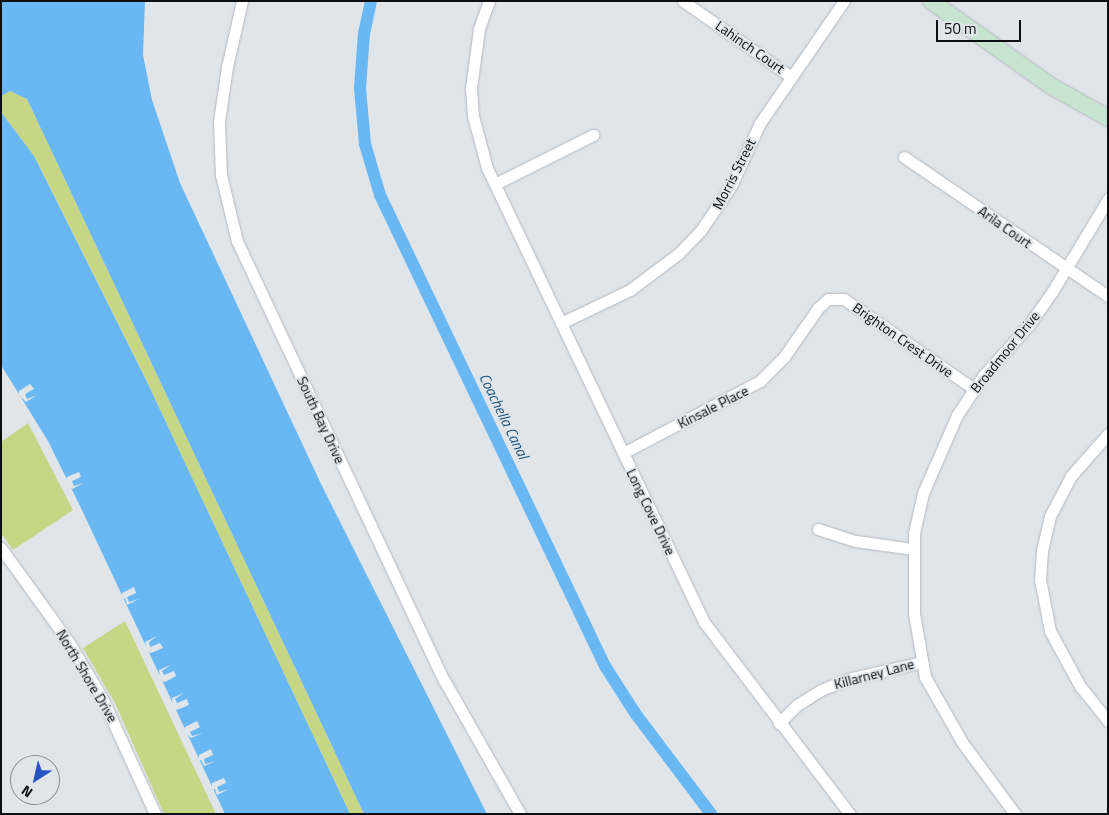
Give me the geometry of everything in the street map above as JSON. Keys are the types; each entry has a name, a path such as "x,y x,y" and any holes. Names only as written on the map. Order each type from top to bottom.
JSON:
{"street":[{"name":"South Bay Drive","path":"242,1 227,67 220,121 221,175 237,241 444,680 520,814"},
{"name":"Long Cove Drive","path":"490,1 478,29 471,88 478,140 495,184 704,622 850,814"},
{"name":"Lahinch Court","path":"683,1 791,77"},
{"name":"Morris Street","path":"561,324 630,290 678,254 701,230 731,186 760,123 844,1"},
{"path":"931,1 1051,86 1108,118"},
{"path":"495,184 593,135"},
{"name":"Arila Court","path":"904,156 1066,269 1108,296"},
{"name":"Broadmoor Drive","path":"1015,814 953,728 926,677 914,613 913,549 923,493 940,448 974,390 1028,326 1066,269 1108,199"},
{"name":"Brighton Crest Drive","path":"828,299 844,299 974,390"},
{"name":"Kinsale Place","path":"623,453 760,381 784,357 818,308 828,299"},
{"path":"1108,434 1071,476 1050,516 1042,551 1040,579 1054,638 1080,686 1108,721"},
{"path":"818,529 856,542 913,549"},
{"name":"North Shore Drive","path":"1,548 70,644 102,698 154,814"},
{"name":"Killarney Lane","path":"779,723 797,705 821,690 848,678 922,662"}],"green space":[{"path":"10,91 27,99 364,814 350,814 147,382 34,156 1,112 1,96"},
{"path":"28,423 73,510 13,550 1,533 1,442"},
{"path":"125,621 216,814 164,814 115,703 83,648"}],"water":[{"path":"1,1 145,1 143,55 152,100 180,183 322,486 487,814 364,814 27,99 10,91 1,96"},
{"path":"1,112 34,156 147,382 350,814 225,814 48,441 1,365"}],"pier":[{"path":"30,384 34,389 25,394 27,399 37,395 26,402 19,395 19,391"},
{"path":"79,472 81,477 72,481 74,486 84,483 72,489 66,482 67,477"},
{"path":"134,587 136,593 127,597 129,602 139,599 127,605 125,598 122,600 122,593"},
{"path":"157,636 149,642 150,647 160,643 163,648 151,653 147,651 145,642"},
{"path":"171,665 162,671 164,675 174,671 176,676 165,682 160,680 159,670"},
{"path":"184,693 175,699 177,703 187,699 189,705 177,710 173,708 172,698"},
{"path":"197,721 200,727 190,732 192,736 203,733 191,738 184,731 185,727"},
{"path":"211,749 213,755 204,759 205,764 216,761 204,766 201,760 198,762 199,755"},
{"path":"224,778 226,783 217,787 219,792 229,789 217,795 215,789 212,790 212,783"}],"waterway":[{"name":"Coachella Canal","path":"371,1 364,33 360,88 365,144 380,195 605,666 635,713 711,814"}]}
